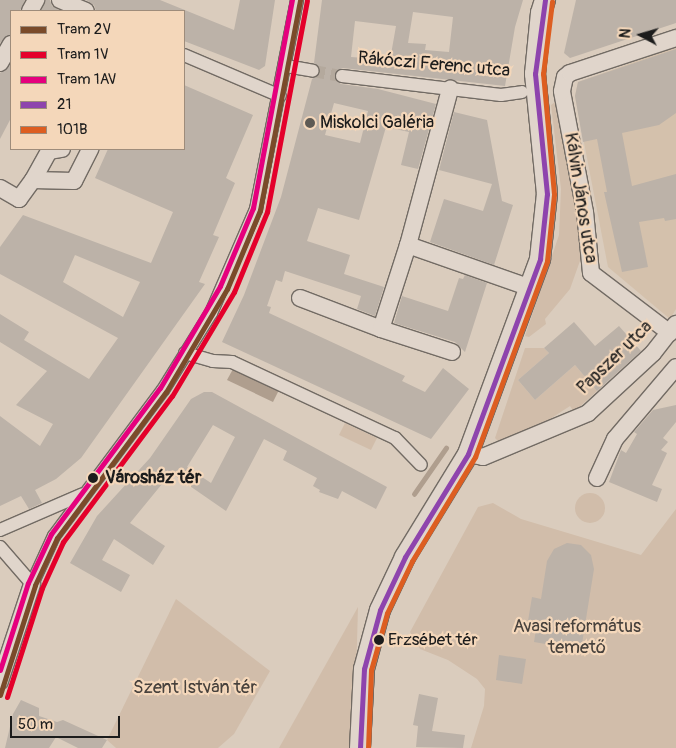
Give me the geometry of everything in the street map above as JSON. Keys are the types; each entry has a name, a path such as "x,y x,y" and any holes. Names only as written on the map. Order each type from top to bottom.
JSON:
{"street":[{"path":"60,0 84,10"},
{"path":"0,681 32,584 54,536 163,390 220,296 256,209 286,66 297,0"},
{"name":"Kálvin János utca","path":"360,741 364,669 380,610 405,557 468,454 540,259 547,194 529,91 545,0"},
{"name":"Kálvin János utca","path":"673,328 591,273 585,212 563,84 570,72 676,38"},
{"path":"0,63 10,46"},
{"path":"185,55 280,96"},
{"path":"286,66 313,71"},
{"name":"Rákóczi Ferenc utca","path":"342,76 501,95 529,91"},
{"path":"381,329 408,245 450,89"},
{"path":"0,188 19,198 34,180 50,151 56,150"},
{"path":"34,180 74,181 90,150"},
{"path":"408,245 528,288"},
{"path":"300,298 381,329 452,352"},
{"name":"Papszer utca","path":"468,454 483,457 588,413 616,390 673,328"},
{"path":"186,353 213,361 232,362 396,438 421,465"},
{"path":"597,478 615,439 676,367"},
{"path":"0,530 84,494"},
{"path":"0,547 32,584"}],"shaded area":[{"path":"676,47 676,309 670,319 608,267 575,96 578,82"},
{"path":"233,369 279,390 273,402 227,380"}],"green space":[{"path":"559,99 578,197 581,258 570,289 545,319 546,324 529,337 525,336 559,235 561,189 551,105"},
{"path":"525,348 544,348 549,353 518,380 535,400 575,365 597,391 574,412 570,406 550,419 551,424 500,443 495,438"},
{"path":"345,423 377,438 371,450 339,435"},
{"path":"590,493 601,497 605,508 601,519 590,523 579,519 575,508 579,497"},
{"name":"Avasi református temető","path":"493,503 521,519 641,555 676,509 676,748 471,748 484,706 485,689 477,679 448,660 420,649 410,632 478,507"},
{"name":"Szent István tér","path":"176,599 270,671 234,734 218,748 116,748 107,740"},
{"path":"358,607 354,748 279,748"}],"building":[{"path":"0,0 25,0 20,10 10,10 10,35 0,43"},
{"path":"46,0 50,0 52,6 59,10 41,10"},
{"path":"86,0 160,0 185,10 96,10 94,5"},
{"path":"240,0 275,0 265,66 259,70 185,41 185,10 234,30"},
{"path":"322,0 523,0 515,27 505,86 343,68 336,71 334,79 341,84 378,89 436,104 418,169 401,165 409,132 386,127 359,220 318,208 307,241 350,255 344,274 384,287 375,316 357,309 361,296 285,271 282,282 276,280 267,306 271,307 269,313 405,376 402,381 425,392 443,368 469,389 431,439 222,342 244,295 281,197 312,79 321,73 320,68 314,63","holes":["413,12 453,17 449,52 425,50 426,44 408,43","355,21 396,26 390,60 351,57","334,103 368,111 360,143 325,135"]},
{"path":"576,0 676,0 676,23 570,58 564,53"},
{"path":"676,49 676,113 659,125 622,133 632,186 676,174 676,219 665,221 664,218 639,222 648,267 622,272 604,192 607,192 597,139 583,142 575,96 578,82"},
{"path":"10,65 10,120 0,139 0,73"},
{"path":"185,85 253,115 226,178 235,183 213,235 219,237 199,282 205,284 81,458 56,479 35,490 42,503 29,509 21,496 0,506 0,416 40,446 53,424 16,405 47,371 0,342 0,314 29,332 24,340 89,379 118,338 0,274 0,247 23,215 151,263 173,212 95,178 108,150 185,150","holes":["75,255 140,282 123,317 63,282"]},
{"path":"454,112 487,120 502,201 513,205 494,265 430,242 444,199 483,211 492,184 439,170"},
{"path":"465,275 487,283 465,352 455,342 394,323 402,296 448,311 459,278 463,279"},
{"path":"574,322 595,346 619,326 641,351 597,391 575,365 535,400 518,380 549,353 544,348"},
{"path":"204,392 212,392 387,487 376,509 342,491 338,499 319,492 320,490 313,486 317,478 283,460 287,451 264,439 226,511 171,473 130,523 165,546 153,565 114,539 102,560 130,575 121,592 70,563 97,516 150,458 191,399","holes":["213,425 235,437 211,483 187,467"]},
{"path":"676,405 676,422 663,438 668,442 661,450 667,453 652,485 662,489 657,502 609,482 621,450 626,453 637,434 634,432 653,410"},
{"path":"567,543 581,545 591,555 594,569 581,650 534,642 537,623 528,621 532,597 541,599 547,561 554,549"},
{"path":"499,655 526,659 522,684 496,680"},
{"path":"419,694 438,698 432,731 465,735 463,748 416,747 418,726 413,725"},
{"path":"21,700 39,708 39,716 57,722 63,720 107,740 102,748 78,748 56,737 49,748 5,748 13,714"}],"waterway":[{"path":"414,494 446,448"}],"tunnel":[{"path":"313,71 342,76"}],"tram line":[{"name":"1AV","path":"0,670 28,583 51,534 160,388 220,286 253,208 292,0"},
{"name":"2V","path":"0,695 35,585 57,538 166,392 227,289 260,210 300,0"},
{"name":"1V","path":"7,697 42,588 63,542 172,396 234,292 267,212 307,1"}],"transit line":[{"name":"21","path":"360,748 364,669 380,610 405,557 468,454 540,259 547,194 535,74 545,0"},
{"name":"101B","path":"368,748 371,670 387,613 412,561 475,457 547,261 554,194 543,74 552,2"}],"place":[{"name":"Miskolci Galéria","path":"310,123"},
{"name":"Városház tér","path":"93,478"},
{"name":"Erzsébet tér","path":"379,640"}]}
